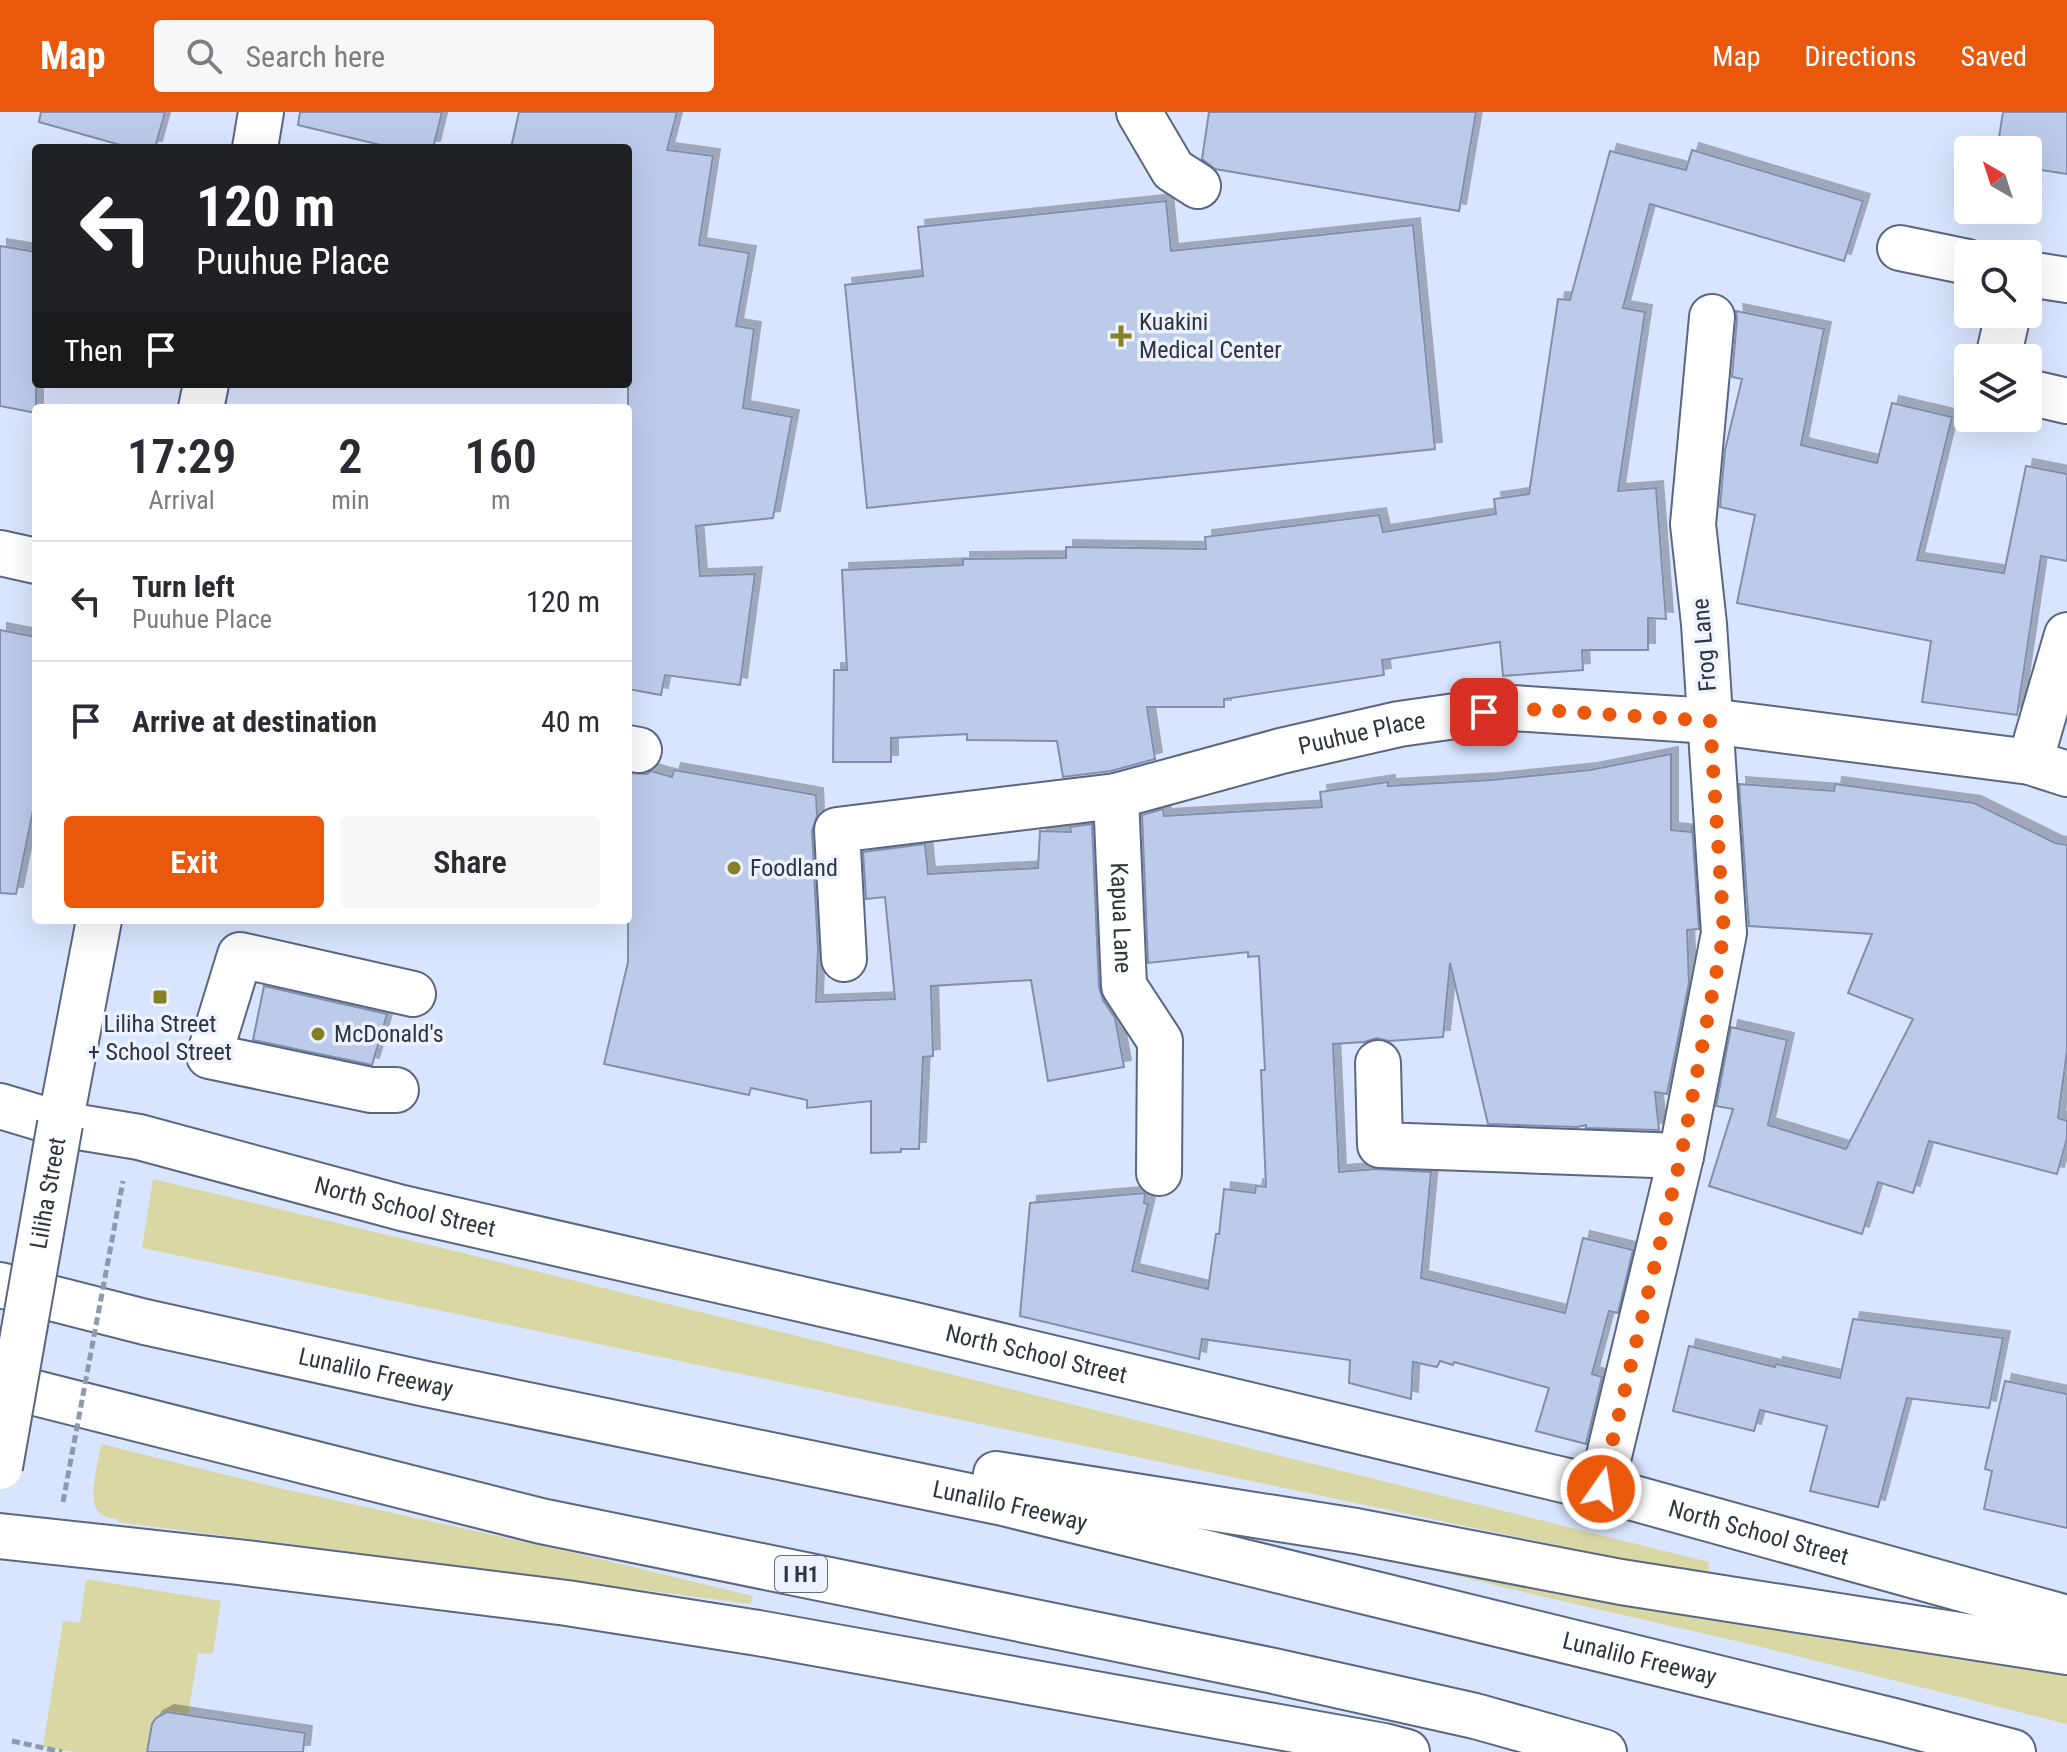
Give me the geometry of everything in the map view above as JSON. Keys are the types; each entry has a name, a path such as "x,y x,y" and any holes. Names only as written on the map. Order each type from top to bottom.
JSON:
{"main road":[{"path":"256,144 261,112"},
{"path":"1139,112 1173,170 1198,186"},
{"path":"1900,248 1954,259"},
{"path":"2042,276 2067,280"},
{"name":"Frog Lane","path":"1601,1489 1681,1156 1724,933 1704,624 1693,524 1712,317"},
{"path":"2042,395 2067,401"},
{"path":"0,553 32,560"},
{"path":"2049,768 2067,635"},
{"name":"Puuhue Place","path":"844,959 837,830 1116,796 1281,751 1399,724 1512,708 1710,721 2049,768"},
{"name":"Kapua Lane","path":"1116,796 1124,986 1160,1041 1159,1173"},
{"name":"Liliha Street","path":"0,1467 98,924"},
{"path":"396,1090 371,1090 209,1056 240,955 413,994"},
{"path":"1378,1063 1380,1145 1681,1156"},
{"name":"North School Street","path":"0,1106 60,1124 139,1137 402,1208 910,1324 1601,1489 2067,1618"},
{"name":"Lunalilo Freeway","path":"0,1285 145,1322 426,1384 1003,1503 2013,1752"},
{"name":"I H1","path":"0,1384 541,1521 1274,1671 1475,1716 1604,1752"},
{"path":"426,1384 1356,1531 1621,1582 2067,1652"},
{"path":"0,1536 567,1603 758,1633 1407,1752"}],"path":[{"path":"63,1502 123,1181"},
{"path":"12,1741 62,1752"}],"shaded area":[{"path":"153,1179 1709,1562 1708,1577 142,1248"},
{"path":"101,1444 279,1488 571,1552 753,1596 751,1604 118,1522 118,1519 100,1513 94,1502"},
{"path":"1373,1555 2067,1671 2067,1724 1749,1644"},
{"path":"86,1579 221,1601 213,1654 198,1653 183,1747 170,1752 75,1752 43,1747 63,1621 80,1623"}],"building":[{"path":"41,112 165,112 156,144 117,144 39,122"},
{"path":"300,112 442,112 434,144 376,144 298,125"},
{"path":"519,112 677,112 667,150 713,156 699,245 749,253 736,326 754,329 743,408 792,417 773,518 696,526 700,576 755,574 740,685 665,675 661,695 632,690 632,404 628,404 628,388 632,388 632,144 512,144"},
{"path":"1209,112 1476,112 1459,211 1215,169 1202,159"},
{"path":"2003,112 2067,112 2067,174 2042,170 2042,136 1999,136"},
{"path":"1692,150 1863,201 1844,261 1650,204 1623,308 1645,312 1618,491 1656,488 1666,619 1648,618 1648,650 1582,650 1583,670 1503,676 1500,642 1382,660 1384,675 1224,699 1224,707 1147,707 1155,759 1111,771 1063,777 1057,741 967,740 967,734 891,738 891,762 833,762 834,670 847,670 842,570 963,565 963,559 1066,558 1066,547 1206,549 1205,537 1379,515 1383,532 1496,514 1494,499 1529,494 1558,299 1570,300 1610,151 1686,170"},
{"path":"1166,201 1171,251 1413,225 1435,449 867,508 845,285 923,276 918,227"},
{"path":"0,246 32,251 32,388 36,388 36,404 32,404 32,412 0,406"},
{"path":"1736,311 1824,329 1801,445 1877,463 1892,403 1952,417 1917,560 2004,573 2026,466 2067,474 2067,561 2041,556 2017,715 1922,702 1931,641 1737,603 1755,515 1720,507 1725,450 1742,379 1732,377"},
{"path":"0,630 32,636 32,816 16,894 0,893"},
{"path":"1671,754 1671,830 1691,832 1692,826 1699,929 1687,930 1689,983 1667,1094 1655,1092 1659,1130 1586,1128 1586,1125 1488,1124 1450,963 1443,1037 1389,1041 1377,1038 1333,1044 1339,1172 1376,1169 1431,1172 1421,1278 1565,1313 1583,1238 1633,1250 1618,1313 1609,1311 1592,1374 1602,1377 1586,1444 1536,1431 1549,1388 1454,1362 1453,1365 1440,1361 1437,1367 1413,1362 1411,1399 1349,1383 1350,1360 1202,1339 1199,1359 1020,1316 1030,1203 1145,1193 1144,1203 1148,1204 1132,1271 1208,1289 1224,1189 1255,1193 1256,1186 1266,1187 1261,1070 1265,1070 1259,956 1248,957 1248,952 1148,963 1142,815 1163,809 1164,816 1322,807 1320,792 1388,782 1388,786 1491,780 1590,770"},
{"path":"674,770 816,795 817,816 812,831 818,949 816,1002 895,999 885,897 866,899 863,852 925,844 928,874 1038,868 1040,831 1071,832 1070,827 1092,824 1099,987 1103,1000 1115,1018 1124,1067 1048,1081 1031,980 931,986 933,1056 923,1057 919,1149 871,1153 871,1101 807,1108 807,1100 751,1088 749,1095 604,1064 628,962 628,924 632,924 632,773 647,774 651,771 672,777"},
{"path":"1739,784 1834,791 1835,784 1974,803 2055,843 2067,845 2067,1051 2058,1118 2067,1121 2067,1138 2057,1174 1929,1141 1913,1193 1878,1182 1862,1234 1709,1186 1733,1109 1716,1106 1731,1027 1787,1040 1768,1125 1846,1149 1913,1019 1848,993 1872,934 1749,926"},
{"name":"McDonald's","path":"264,986 387,1014 372,1065 253,1040"},
{"path":"1853,1319 2003,1338 1989,1408 1907,1398 1878,1507 1810,1491 1827,1426 1760,1410 1754,1431 1673,1411 1689,1346 1775,1367 1776,1364 1840,1378"},
{"path":"2005,1381 2067,1394 2067,1528 1984,1509 1992,1471 1985,1469"},
{"path":"167,1712 305,1733 303,1752 147,1752 152,1724"}],"place":[{"name":"Kuakini Medical Center","path":"1121,336"},
{"name":"Foodland","path":"734,868"},
{"name":"Liliha Street + School Street","path":"160,997"},
{"name":"McDonald's","path":"318,1034"}],"route":[{"path":"1484,712 1512,708 1710,721 1724,933 1681,1156 1601,1489"}]}
